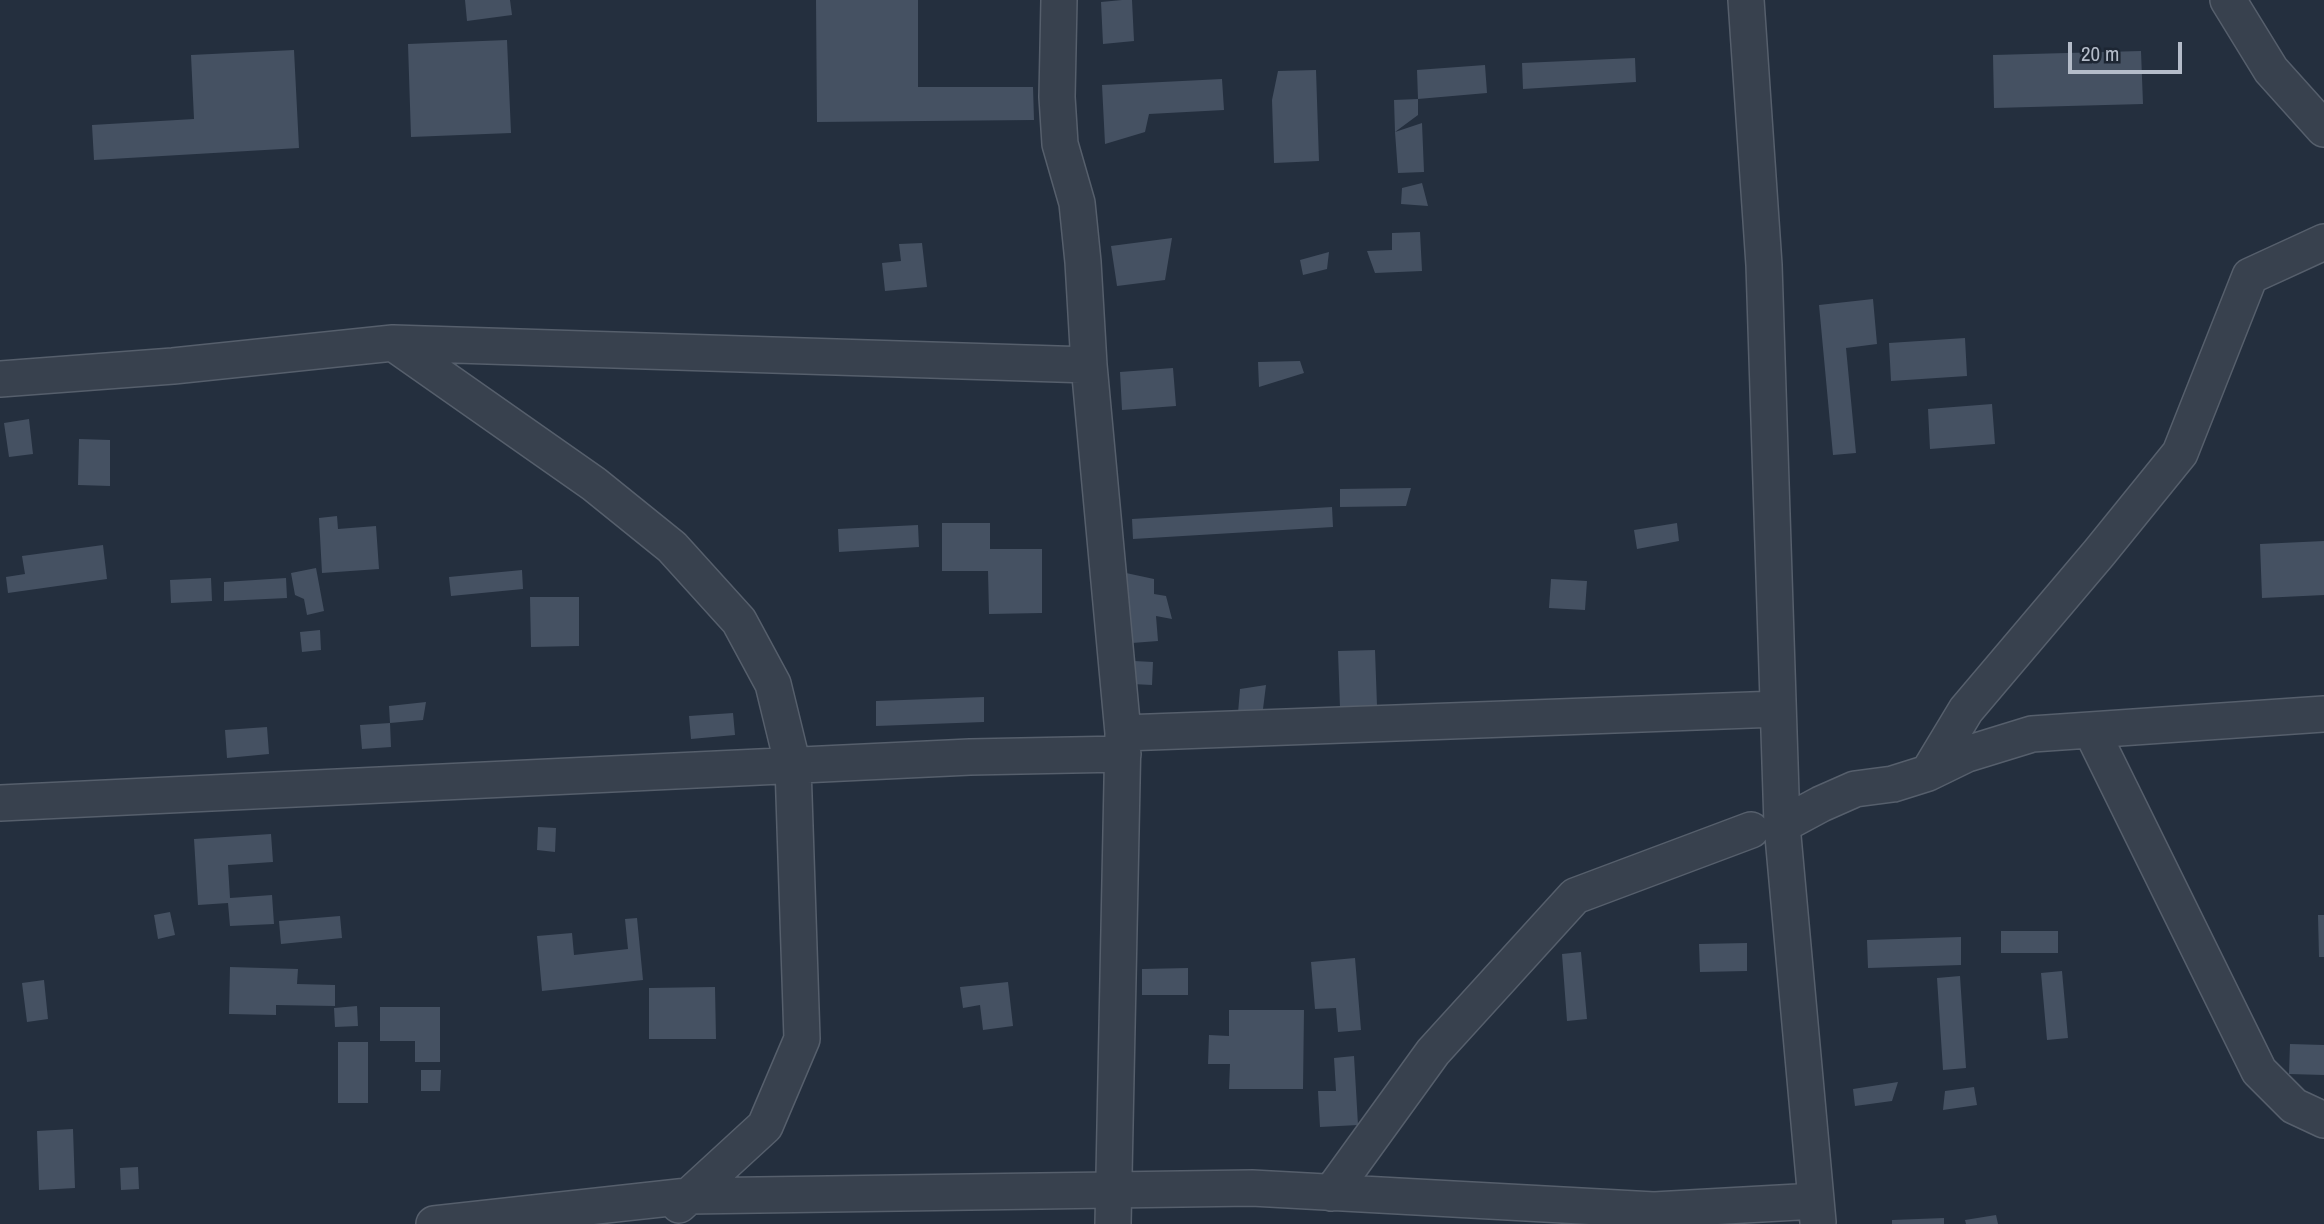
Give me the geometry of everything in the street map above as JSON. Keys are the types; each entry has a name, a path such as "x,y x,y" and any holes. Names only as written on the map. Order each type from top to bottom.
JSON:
{"street":[{"path":"1059,0 1057,97 1060,144 1077,203 1088,365 1123,743 1113,1208"},
{"path":"434,1224 688,1196 1113,1208 1252,1188 1654,1210 1817,1212 1767,827 1778,709 1764,265 1746,0"},
{"path":"2228,0 2271,70 2324,130"},
{"path":"1928,773 1966,710 2091,564 2180,453 2250,276 2324,242"},
{"path":"0,379 173,366 393,343 1088,365"},
{"path":"393,343 594,484 672,547 739,621 773,684 793,765 802,1039 765,1126 659,1224"},
{"path":"0,803 970,757 1123,743 1778,709"},
{"path":"1331,1193 1433,1052 1575,896 1767,827 1854,789 1892,784 1928,773 1999,742 2032,734 2324,714"},
{"path":"2091,730 2259,1071 2294,1107 2324,1120"}],"building":[{"path":"465,0 510,0 512,15 467,21"},
{"path":"816,0 918,0 918,87 1033,87 1034,120 817,122"},
{"path":"1132,0 1134,41 1103,44 1101,2"},
{"path":"507,40 511,133 411,137 408,44"},
{"path":"294,50 299,148 94,160 92,125 194,119 191,55"},
{"path":"2141,51 2143,104 1994,108 1993,55"},
{"path":"1635,58 1636,82 1523,89 1522,63"},
{"path":"1485,65 1487,93 1418,99 1417,70"},
{"path":"1316,70 1319,161 1274,163 1272,100 1278,71"},
{"path":"1222,79 1224,110 1149,114 1145,132 1105,144 1102,85"},
{"path":"1418,99 1418,115 1395,132 1394,100"},
{"path":"1422,123 1424,172 1398,173 1395,132"},
{"path":"1422,183 1428,206 1401,204 1402,188"},
{"path":"1420,232 1422,271 1375,273 1367,251 1392,250 1392,233"},
{"path":"1172,238 1165,280 1117,286 1111,246"},
{"path":"922,243 927,287 885,291 882,263 901,261 899,244"},
{"path":"1329,252 1327,269 1303,275 1300,260"},
{"path":"1873,299 1877,344 1846,348 1856,453 1833,455 1819,305"},
{"path":"1965,338 1967,376 1891,381 1889,343"},
{"path":"1300,361 1304,373 1259,387 1258,362"},
{"path":"1173,368 1176,406 1122,410 1120,372"},
{"path":"1992,404 1995,444 1930,449 1928,409"},
{"path":"29,419 33,454 9,457 4,423"},
{"path":"79,439 110,440 110,486 78,485"},
{"path":"1411,488 1406,506 1340,507 1340,489"},
{"path":"1332,507 1333,527 1133,539 1132,519"},
{"path":"337,516 338,529 376,526 379,569 322,573 319,518"},
{"path":"942,523 990,523 990,549 1042,549 1042,613 989,614 988,571 942,571"},
{"path":"1677,523 1679,541 1637,549 1634,530"},
{"path":"918,525 919,547 839,552 838,529"},
{"path":"2324,541 2324,595 2262,598 2260,544"},
{"path":"103,545 107,579 8,593 6,577 25,574 22,556"},
{"path":"316,568 324,611 307,615 304,599 295,595 291,573"},
{"path":"522,570 523,589 451,596 449,577"},
{"path":"1126,573 1154,579 1154,594 1166,596 1172,619 1156,616 1158,641 1132,643"},
{"path":"211,578 212,601 171,603 170,580"},
{"path":"286,578 287,598 224,601 224,582"},
{"path":"1551,579 1587,581 1585,610 1549,608"},
{"path":"530,597 579,597 579,646 531,647"},
{"path":"320,630 321,650 302,652 300,632"},
{"path":"1375,650 1377,706 1340,708 1338,651"},
{"path":"1134,661 1153,662 1152,685 1132,684"},
{"path":"1266,685 1263,709 1238,713 1240,689"},
{"path":"984,697 984,722 876,726 876,701"},
{"path":"426,702 423,720 390,723 389,706"},
{"path":"733,713 735,735 691,739 689,716"},
{"path":"390,723 391,747 362,749 360,725"},
{"path":"267,727 269,754 227,758 225,730"},
{"path":"538,827 556,828 555,852 537,850"},
{"path":"271,834 273,862 228,865 230,898 272,895 274,924 230,926 228,903 198,905 194,839"},
{"path":"170,912 175,935 158,939 154,915"},
{"path":"2318,915 2324,915 2324,957 2319,957"},
{"path":"340,916 342,938 281,944 279,921"},
{"path":"637,918 643,980 542,991 537,936 572,933 574,955 628,949 625,919"},
{"path":"2001,931 2058,931 2058,953 2001,953"},
{"path":"1961,937 1961,965 1868,968 1867,940"},
{"path":"1747,943 1747,971 1700,972 1699,944"},
{"path":"1581,952 1587,1019 1567,1021 1562,954"},
{"path":"1355,958 1361,1030 1338,1032 1336,1008 1315,1009 1311,962"},
{"path":"230,967 298,969 297,984 335,985 335,1006 276,1005 276,1015 229,1014"},
{"path":"1188,968 1188,995 1142,995 1142,969"},
{"path":"2062,971 2068,1038 2047,1040 2041,973"},
{"path":"1960,976 1966,1068 1943,1070 1937,978"},
{"path":"44,980 48,1019 27,1022 22,983"},
{"path":"1008,982 1013,1026 983,1030 980,1005 963,1008 960,987"},
{"path":"715,987 716,1039 649,1039 649,988"},
{"path":"357,1006 358,1026 335,1027 334,1008"},
{"path":"380,1007 440,1007 440,1062 415,1062 415,1041 380,1041"},
{"path":"1229,1010 1304,1010 1303,1089 1229,1089 1230,1064 1208,1064 1209,1035 1229,1036"},
{"path":"338,1042 368,1042 368,1103 338,1103"},
{"path":"2290,1044 2324,1045 2324,1075 2289,1074"},
{"path":"1354,1056 1358,1125 1320,1127 1318,1091 1336,1091 1334,1058"},
{"path":"421,1070 441,1070 440,1091 421,1091"},
{"path":"1898,1082 1892,1101 1855,1106 1853,1089"},
{"path":"1974,1087 1977,1105 1943,1110 1945,1091"},
{"path":"73,1129 75,1188 39,1190 37,1131"},
{"path":"138,1167 139,1189 121,1190 120,1168"},
{"path":"1996,1215 1998,1224 1966,1224 1965,1220"},
{"path":"1944,1218 1944,1224 1892,1224 1892,1220"}]}
